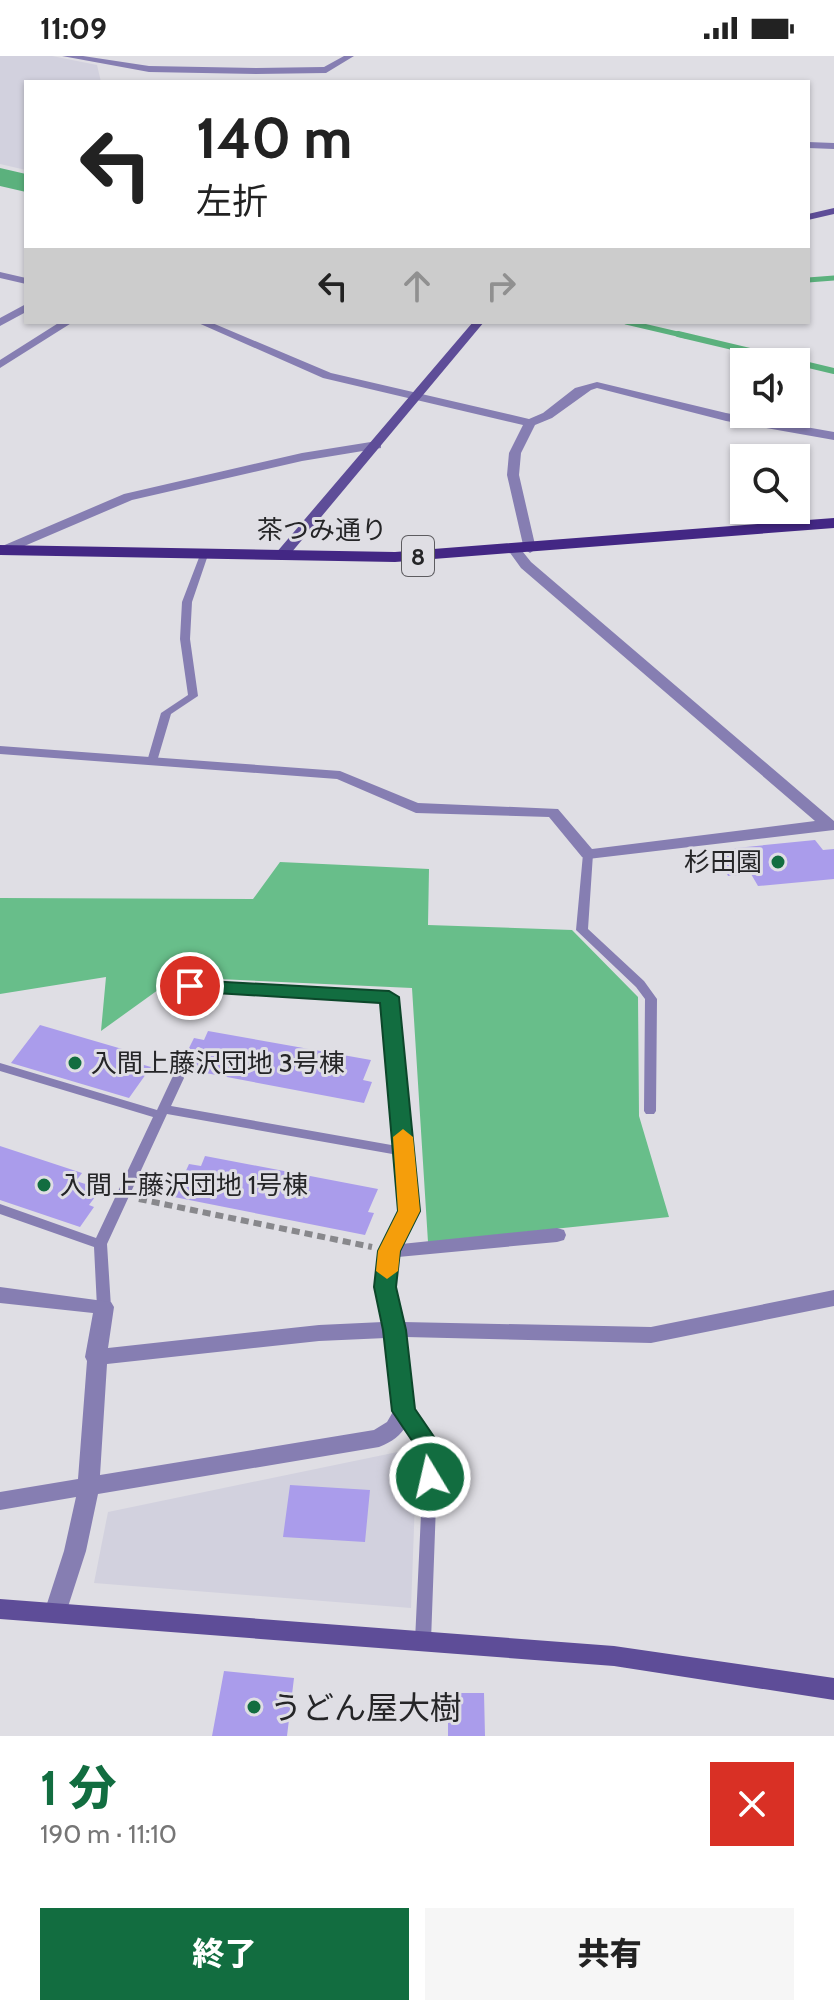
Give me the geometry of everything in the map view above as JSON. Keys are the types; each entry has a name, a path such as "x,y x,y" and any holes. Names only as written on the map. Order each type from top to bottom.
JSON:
{"main road":[{"name":"茶つみ通り","path":"2,550 395,557 834,523"}],"street":[{"path":"66,56 108,59 182,71 326,70 350,56"},
{"path":"252,80 256,71"},
{"path":"810,145 834,146"},
{"path":"810,217 834,211"},
{"path":"0,275 24,281"},
{"path":"0,323 24,308"},
{"path":"0,365 65,324"},
{"path":"207,324 236,334 309,370 530,423 542,421 584,387 597,385 726,417 834,436"},
{"path":"281,556 477,324"},
{"path":"530,423 515,453 513,475 526,565 830,827"},
{"path":"2,550 128,497 302,457 377,445"},
{"path":"0,750 153,758 340,775 416,808 553,812 588,854 830,827"},
{"path":"0,1501 379,1438 394,1428 404,1411 395,1330 385,1287 389,1251 557,1235"},
{"path":"0,1295 104,1307 95,1357 88,1486 79,1542 55,1613"},
{"path":"95,1357 319,1333 395,1330 651,1335 834,1298"},
{"path":"0,1609 614,1656 834,1689"}],"lane":[{"path":"153,758 166,713 193,696 185,639 187,602 204,555"},
{"path":"588,854 582,930 640,984 651,999 650,1111"},
{"path":"190,986 389,997 409,1211 389,1251"},
{"path":"1,1067 161,1112 404,1152"},
{"path":"104,1307 100,1244 178,1078"},
{"path":"0,1209 100,1244"},
{"path":"404,1411 431,1450 423,1641"}],"path":[{"path":"123,1195 389,1251"}],"shaded area":[{"path":"0,56 52,56 97,65 101,80 24,80 24,170 0,164"},
{"path":"417,1448 411,1608 94,1583 108,1512"}],"green space":[{"path":"280,862 429,869 428,925 572,930 638,997 639,1116 669,1217 428,1242 412,988 176,977 101,1031 106,977 0,994 0,898 253,899"}],"building":[{"name":"杉田園","path":"815,840 823,850 834,849 834,879 758,886 751,874 728,876 716,850"},
{"name":"入間上藤沢団地 3号棟","path":"40,1025 129,1051 123,1059 151,1067 129,1098 11,1063"},
{"path":"208,1031 371,1060 363,1080 372,1082 364,1103 179,1068 194,1038 204,1040"},
{"name":"入間上藤沢団地 1号棟","path":"0,1146 82,1173 76,1181 101,1189 89,1205 94,1207 80,1227 0,1200"},
{"path":"205,1156 378,1189 368,1212 374,1213 365,1235 174,1197 189,1164 201,1166"},
{"path":"290,1485 370,1490 365,1542 283,1537"},
{"name":"うどん屋大樹","path":"224,1671 294,1678 287,1736 212,1736"},
{"path":"448,1693 484,1693 485,1736 448,1736"}],"waterway":[{"path":"0,177 24,183"},
{"path":"810,280 834,278"},
{"path":"635,324 686,336"},
{"path":"678,334 834,371"}],"slow traffic":[{"path":"387,1271 389,1251 409,1211 403,1137"}],"place":[{"name":"杉田園","path":"778,862"},
{"name":"入間上藤沢団地 3号棟","path":"75,1063"},
{"name":"入間上藤沢団地 1号棟","path":"44,1185"},
{"name":"うどん屋大樹","path":"254,1707"}],"route":[{"path":"190,986 389,997 393,1012 409,1211 389,1251 385,1287 395,1330 404,1411 431,1450 430,1477"}]}
